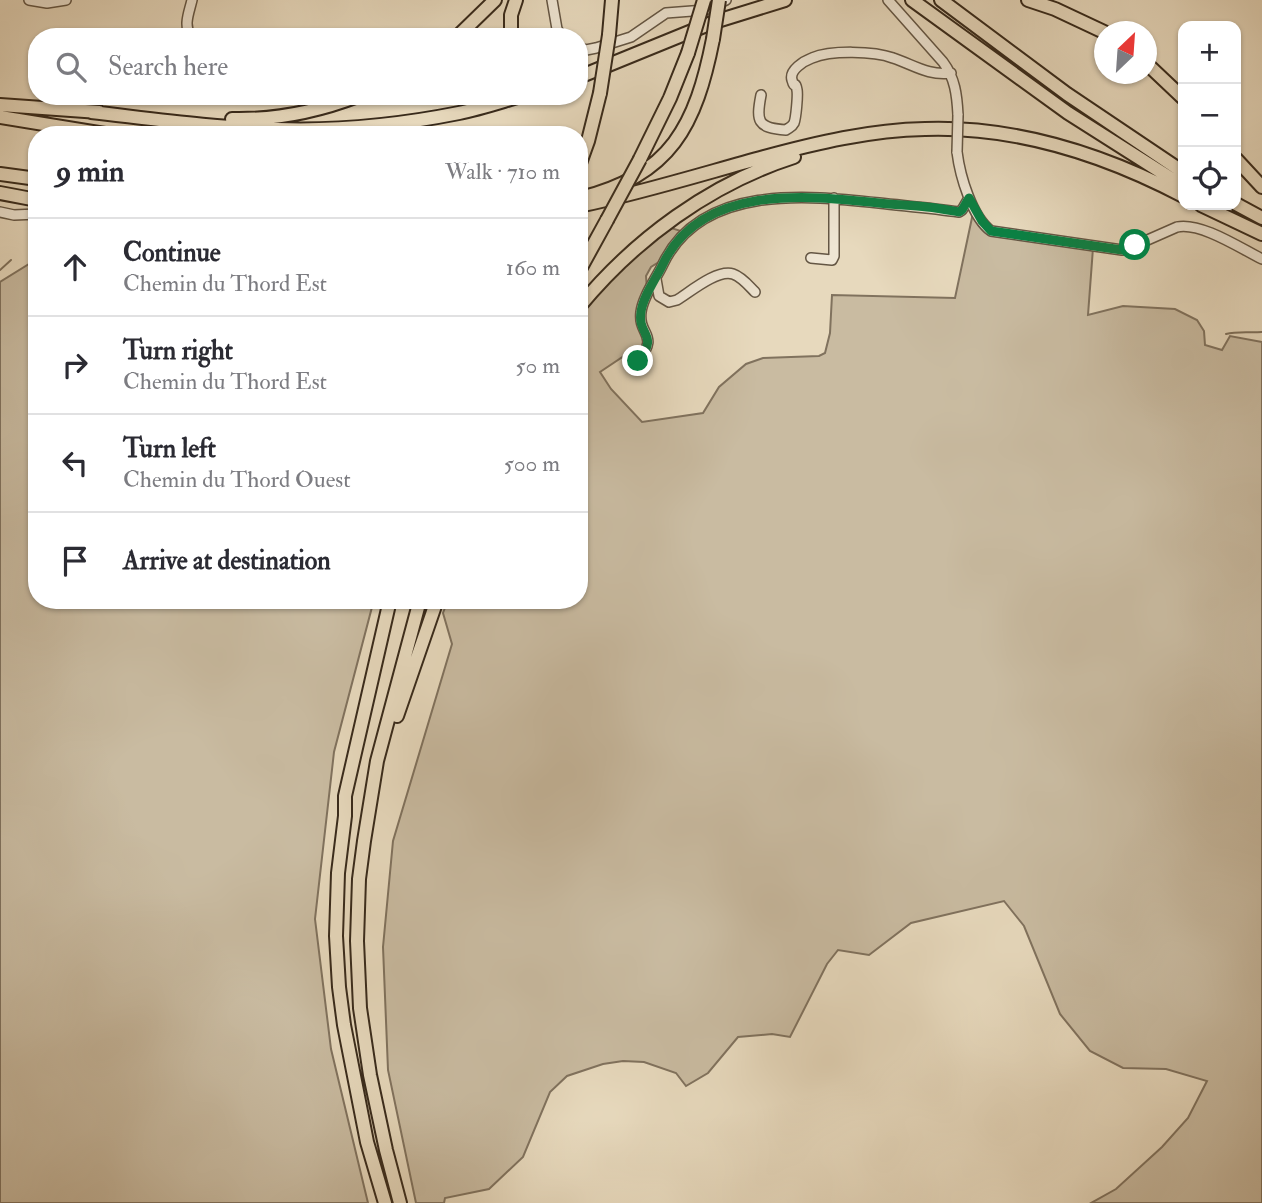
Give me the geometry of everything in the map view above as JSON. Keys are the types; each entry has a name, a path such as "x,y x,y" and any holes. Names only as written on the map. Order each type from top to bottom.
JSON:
{"highway":[{"path":"466,28 495,0"},
{"path":"511,28 511,15 516,0"},
{"path":"588,141 600,93 609,33 610,0"},
{"path":"588,255 670,98 705,0"},
{"path":"588,195 631,180 654,165 676,143 696,104 708,64 719,0"},
{"path":"588,73 733,16 785,0"},
{"path":"912,0 1069,113 1178,183"},
{"path":"941,0 1067,94 1178,169"},
{"path":"1028,0 1055,9 1094,28"},
{"path":"588,67 660,44"},
{"path":"1157,73 1178,93"},
{"path":"0,105 215,119 257,119 333,105"},
{"path":"368,126 461,113 489,105"},
{"path":"91,112 217,126"},
{"path":"0,117 56,126"},
{"path":"588,204 793,149 859,135 950,128 1012,135 1097,157 1178,194"},
{"path":"588,297 612,270 665,224 740,179 781,161 902,130"},
{"path":"1241,164 1262,187"},
{"path":"0,174 28,178"},
{"path":"0,193 28,198"},
{"path":"1241,207 1262,218"},
{"path":"1212,210 1262,233"},
{"path":"1223,210 1262,233"},
{"path":"385,1203 368,1142 344,1025 336,936 345,796 388,609"},
{"path":"345,816 352,797 395,609"},
{"path":"400,1203 370,1075 360,1007 357,940 359,879 377,761 418,609"},
{"path":"374,783 434,609"}],"street":[{"path":"33,1 47,3 66,0"},
{"path":"186,28 192,0"},
{"path":"552,0 557,28"},
{"path":"588,48 631,37 666,13 705,10 726,0"},
{"path":"888,0 951,73 958,115 959,169 969,198 991,231 1122,250 1183,226 1204,230 1262,259"},
{"path":"761,96 758,119 771,127 786,130 792,126 795,119 797,92 792,74 800,64 811,58 860,53 889,57 936,74 951,73"},
{"path":"638,361 649,342 640,313 648,293 681,236 699,221 715,213 729,207 765,200 793,198 834,198 959,212 969,198"},
{"path":"811,258 832,260 834,256 834,198"},
{"path":"0,212 28,214"},
{"path":"656,279 659,296 669,302 722,274 734,274 755,292"}],"shaded area":[{"path":"973,213 979,226 994,236 1093,248 1088,315 1123,306 1175,309 1197,320 1204,331 1205,345 1222,350 1230,336 1262,342 1262,1203 1091,1203 1116,1189 1162,1147 1188,1118 1207,1081 1166,1069 1123,1068 1090,1051 1060,1014 1024,926 1004,901 911,923 869,955 838,950 827,964 790,1037 772,1034 738,1037 708,1073 686,1086 676,1073 644,1062 603,1064 567,1076 550,1092 523,1157 489,1189 445,1198 444,1203 416,1203 388,1070 383,947 393,841 452,644 443,613 445,609 588,609 588,306 629,260 668,227 681,231 662,260 651,267 646,276 647,290 640,307 647,338 637,356 633,350 600,372 611,389 642,422 703,413 719,387 746,364 763,358 819,356 825,353 830,333 832,295 955,298"},
{"path":"28,265 28,609 371,609 334,752 315,919 331,1049 368,1203 0,1203 0,282"}],"waterway":[{"path":"0,270 11,260"},
{"path":"1226,334 1262,332"}],"route":[{"path":"638,361 649,342 640,313 669,253 681,236 699,221 729,207 765,200 834,198 959,212 969,198 991,231 1122,250 1135,245"}]}
